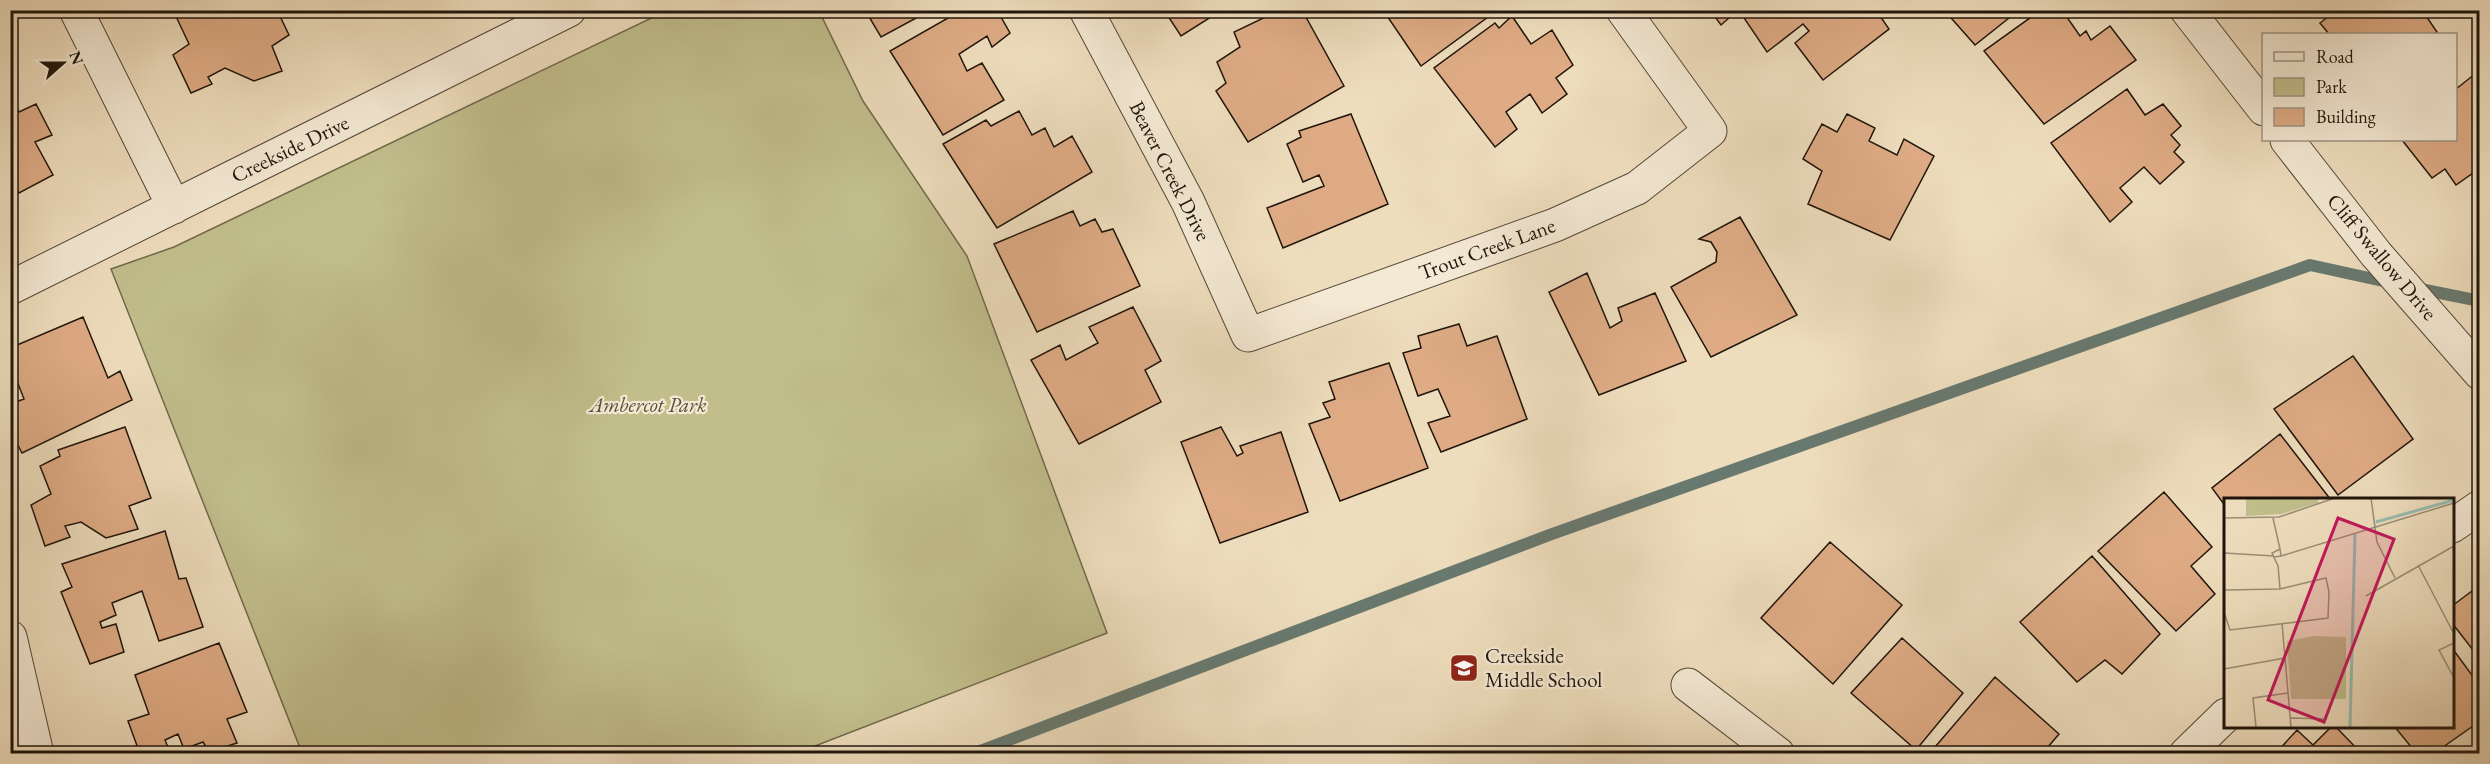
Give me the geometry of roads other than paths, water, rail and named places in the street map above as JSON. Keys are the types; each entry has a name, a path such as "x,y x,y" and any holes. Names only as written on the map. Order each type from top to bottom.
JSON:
{"street":[{"path":"76,10 174,207"},
{"name":"Creekside Drive","path":"10,288 569,10"},
{"name":"Beaver Creek Drive","path":"1086,10 1188,202 1248,334"},
{"name":"Trout Creek Lane","path":"1248,334 1555,225 1637,188 1710,131 1623,10"},
{"path":"2187,10 2262,106"},
{"name":"Cliff Swallow Drive","path":"2288,141 2376,254 2480,373"},
{"path":"2454,525 2480,507"},
{"path":"10,637 37,753"},
{"path":"1688,684 1778,753"},
{"path":"2186,753 2224,717"}],"waterway":[{"path":"972,754 1552,534 2310,265 2392,283"},
{"path":"2415,288 2480,301"}],"place":[{"name":"Creekside Middle School","path":"1464,668"}],"park label":[{"name":"Ambercot Park","path":"648,405"}]}
